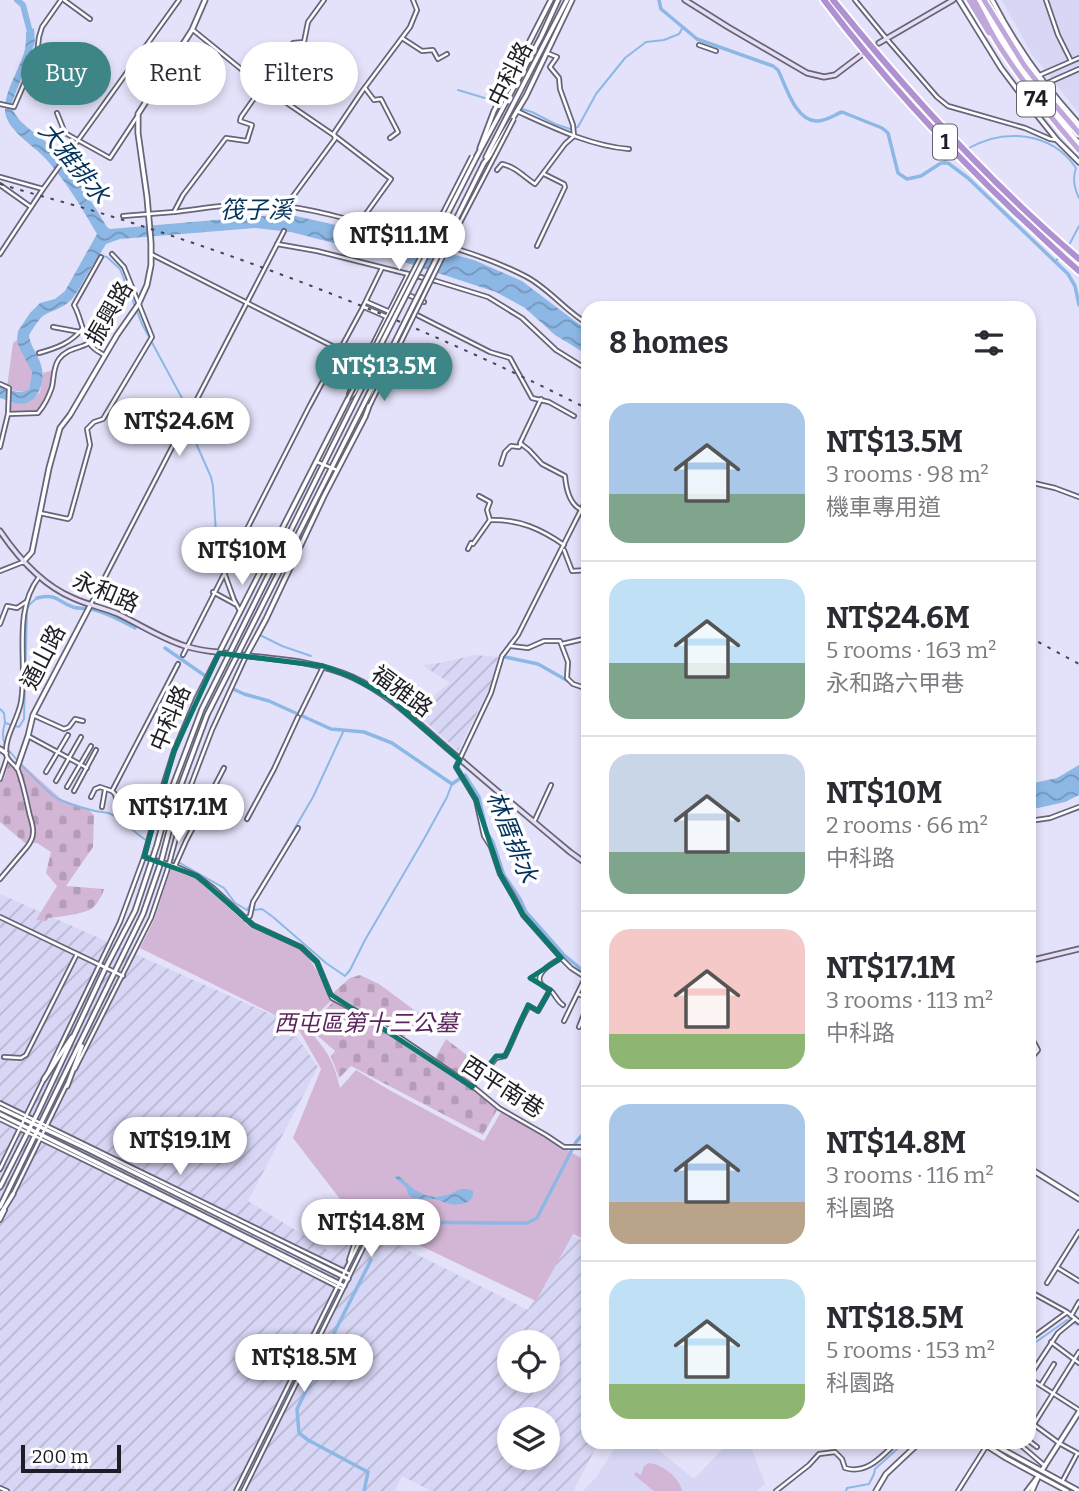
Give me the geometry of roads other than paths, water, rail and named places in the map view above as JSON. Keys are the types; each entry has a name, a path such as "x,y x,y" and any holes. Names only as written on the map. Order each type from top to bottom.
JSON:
{"highway":[{"name":"1","path":"824,0 862,51 914,110 984,183 1079,271"},
{"name":"1","path":"833,0 873,49 983,169 1079,259"},
{"name":"74","path":"981,0 1024,65 1079,133"},
{"name":"74","path":"981,0 986,28 1049,116 1079,150"}],"main road":[{"path":"685,0 785,61 815,76 835,75 864,53"},
{"path":"879,43 953,0"},
{"name":"永和路","path":"0,531 23,562 57,590 120,615 169,640 187,647 219,653"},
{"name":"福雅路","path":"219,653 323,666 352,677 388,696 460,760 581,859"},
{"path":"1036,959 1079,949"}],"street":[{"path":"38,42 42,27 63,0 90,19"},
{"path":"0,254 43,189 179,0"},
{"path":"57,114 65,133 110,158 192,30 205,0"},
{"path":"304,42 308,22 324,0"},
{"path":"285,208 335,139 334,133 365,88 410,27 418,10 413,0"},
{"name":"中科路","path":"475,156 494,111 551,0"},
{"name":"中科路","path":"475,156 505,105 558,0"},
{"name":"中科路","path":"484,163 566,0"},
{"name":"中科路","path":"484,163 526,96 572,0"},
{"path":"855,0 937,97 948,106 1058,140"},
{"path":"959,0 1001,68 1058,140 1079,162"},
{"path":"981,0 1079,124"},
{"path":"981,0 989,20 1028,79 1053,113 1079,141"},
{"path":"1046,0 1058,35 1072,61"},
{"path":"192,30 240,68"},
{"path":"402,38 422,51 433,50 438,59 447,54"},
{"path":"699,45 716,51"},
{"path":"547,53 557,57 550,67 559,78 574,136"},
{"path":"1039,75 1079,58"},
{"path":"1045,84 1079,69"},
{"path":"365,88 374,100 382,99 398,132 390,138"},
{"path":"1,105 15,107 21,91"},
{"path":"174,212 189,187 226,138 247,141 252,124 240,121 249,105"},
{"path":"290,105 391,179 360,222"},
{"path":"519,112 574,136 629,149"},
{"name":"振興路","path":"23,562 32,552 60,428 138,305 147,285 152,254 138,114"},
{"path":"370,405 514,119"},
{"path":"497,170 505,164 519,171 534,184 574,136"},
{"path":"348,399 373,360 475,156"},
{"path":"348,399 475,156"},
{"path":"384,364 484,163"},
{"path":"537,246 565,187 543,174"},
{"path":"0,177 43,189"},
{"path":"0,185 31,207"},
{"path":"123,216 258,204 337,215 472,254 524,275 581,319"},
{"path":"91,604 284,231"},
{"path":"277,244 317,251 488,297 523,318 556,350 581,366"},
{"path":"40,513 68,519 70,517 90,445 87,429 94,422 103,419 152,337 124,267 112,254"},
{"path":"152,254 340,351"},
{"path":"101,257 74,305 80,317 81,330 89,343 105,355"},
{"path":"183,655 382,268"},
{"name":"中科路","path":"0,1169 120,922 144,857 174,751 197,697 348,399 408,274"},
{"path":"400,291 424,302"},
{"path":"366,301 390,312"},
{"path":"363,307 387,317"},
{"path":"418,315 490,352 510,358 532,398 574,416"},
{"path":"53,327 81,330"},
{"path":"39,353 68,343 81,330"},
{"path":"8,414 38,412 52,386 59,359 73,348 89,343"},
{"name":"中科路","path":"0,1187 135,911 184,752 202,709 373,360"},
{"name":"中科路","path":"42,1128 66,1086 150,918 169,864 189,790 212,730 370,405 384,364"},
{"name":"中科路","path":"0,1207 42,1128 143,914 161,862 181,785 207,715 384,364"},
{"path":"0,384 9,388 8,414 0,447"},
{"path":"521,444 541,400"},
{"path":"502,464 505,451 512,445 519,447 521,444"},
{"path":"521,444 542,464 565,476 568,494 581,510 518,635 502,656 491,693 456,766 477,800 484,836 491,847 500,874 523,915 561,958 581,974"},
{"path":"317,461 337,470"},
{"path":"1036,484 1079,497"},
{"path":"479,496 490,502 487,510 490,520"},
{"path":"490,520 513,522 547,533 563,547 573,571 581,570"},
{"path":"468,550 490,520"},
{"path":"0,571 23,562"},
{"path":"224,572 240,611"},
{"path":"0,779 21,703 26,602 39,577"},
{"path":"213,593 236,604"},
{"path":"0,624 7,606 18,608 26,602"},
{"name":"通山路","path":"18,763 33,715 91,604"},
{"path":"510,646 528,648 547,640 559,641 568,662 567,678 581,687"},
{"path":"562,644 581,640"},
{"path":"112,791 178,664"},
{"path":"247,819 323,666"},
{"path":"33,715 64,729 75,719 83,721"},
{"path":"46,772 68,735"},
{"path":"28,736 87,768"},
{"path":"56,781 81,737"},
{"path":"67,787 91,746"},
{"path":"0,749 7,751 18,763 33,833 27,847 0,879"},
{"path":"74,791 96,750"},
{"path":"175,866 224,768"},
{"path":"534,822 551,785"},
{"path":"102,807 106,788"},
{"path":"91,797 95,789 106,788 115,794 133,816"},
{"path":"1036,820 1050,818 1079,807"},
{"path":"144,857 197,876 246,919 250,915 253,902 298,828"},
{"path":"0,917 122,975"},
{"name":"西平南巷","path":"246,919 308,952 320,968 332,998 380,1024 499,1108 564,1147 581,1148"},
{"path":"4,1057 21,1058 26,1055 77,954"},
{"path":"561,958 545,968 540,982 563,1006"},
{"path":"564,1021 581,989"},
{"path":"472,1087 484,1068 496,1058 505,1056 529,1006 538,1010 550,990"},
{"path":"66,1086 91,1021"},
{"path":"579,1027 581,1022"},
{"path":"44,1079 79,1026"},
{"path":"0,1102 24,1120"},
{"path":"0,1108 346,1275"},
{"path":"0,1114 24,1120"},
{"path":"0,1119 341,1286"},
{"path":"42,1128 341,1286"},
{"name":"中科路","path":"13,1194 37,1138"},
{"path":"1036,1172 1079,1199"},
{"path":"0,1218 13,1194"},
{"path":"346,1275 351,1250 362,1221 388,1235 391,1241"},
{"path":"348,1265 368,1225"},
{"path":"243,1491 346,1275 373,1228"},
{"path":"1047,1283 1079,1232"},
{"path":"1074,1241 1079,1244"},
{"path":"1057,1267 1079,1281"},
{"path":"236,1491 341,1286"},
{"path":"1036,1295 1079,1322"},
{"path":"1036,1366 1051,1342 1073,1318 1079,1302"},
{"path":"1036,1335 1067,1312"},
{"path":"1051,1342 1079,1363"},
{"path":"1036,1421 1079,1352"},
{"path":"1041,1385 1055,1364"},
{"path":"1027,1491 1079,1411 1036,1382"},
{"path":"1036,1426 1078,1454 1062,1482"},
{"path":"776,1491 824,1452 839,1453 845,1468 852,1470 871,1466 889,1449"},
{"path":"876,1491 886,1474 913,1449"},
{"path":"958,1491 984,1449"},
{"path":"998,1449 1067,1491"},
{"path":"1028,1449 1045,1466"},
{"path":"1040,1474 1078,1490 1079,1484"},
{"path":"1032,1491 1040,1474"},
{"path":"0,1488 8,1491"}],"water":[{"path":"34,28 35,42 25,42 26,32"},
{"path":"21,62 21,79 11,105 14,111 65,164 110,229 275,215 296,216 380,235 474,260 522,281 581,326 581,351 555,335 525,308 496,292 392,258 291,232 255,228 120,239 106,244 72,299 43,316 29,335 40,361 43,377 37,395 21,404 0,398 0,386 18,392 29,389 32,372 19,347 18,331 40,303 55,299 65,291 97,234 60,176 10,124 5,110 7,94"},
{"path":"1079,765 1079,795 1065,802 1036,808 1036,782 1057,778"},
{"path":"398,1175 410,1186 429,1196 443,1196 464,1189 473,1191 473,1195 466,1203 457,1204 436,1199 413,1198 395,1177"}],"waterway":[{"name":"大雅排水","path":"17,0 23,5 31,36"},
{"path":"659,0 661,9 697,39 778,70 802,115 816,121 842,112 882,128 888,133 898,173 907,179 921,176 941,163 948,163 968,178 1068,274 1075,286 1079,305"},
{"path":"458,90 532,112 570,129 578,127 596,94 625,58 646,42 664,40 679,34 683,27"},
{"path":"967,149 981,142 1011,136 1040,140 1066,156 1076,168 1074,183 1079,198"},
{"path":"941,163 962,151"},
{"path":"1068,247 1079,226"},
{"path":"101,256 107,257 120,269 142,324 183,400 186,417"},
{"path":"1055,262 1060,256"},
{"path":"187,423 211,477 216,534 227,578"},
{"path":"233,593 240,607"},
{"name":"林厝排水","path":"37,598 54,597 73,607 106,614 135,628"},
{"name":"林厝排水","path":"0,709 4,713 5,723 19,727 24,719 27,610 37,598"},
{"path":"260,635 311,656"},
{"name":"林厝排水","path":"165,648 204,675"},
{"path":"505,657 538,664 568,681"},
{"path":"574,685 581,688"},
{"name":"林厝排水","path":"233,689 269,701 331,729 364,732 392,743 452,784 465,775 479,797 487,833 493,842 504,875 526,912 564,955 581,969"},
{"path":"5,723 3,739 8,749 53,796 76,806 111,814 146,840"},
{"path":"260,888 313,797 344,730"},
{"path":"253,910 262,909 345,976 424,839 452,784"},
{"path":"172,859 176,861"},
{"path":"180,863 224,888 235,903 247,910"},
{"path":"247,910 252,902"},
{"path":"389,1229 394,1222 527,1223 537,1218 581,1137"},
{"path":"334,1333 371,1260"},
{"path":"1036,1342 1067,1320 1079,1325"},
{"path":"327,1348 297,1409 299,1433 368,1472 364,1491"},
{"path":"846,1491 847,1488 869,1484 875,1469 897,1449"}],"railway":[{"path":"0,184 169,235 291,278 412,327 581,406"},
{"path":"1036,641 1079,664"}],"water label":[{"name":"筏子溪","path":"256,210"}],"park label":[{"name":"西屯區第十三公墓","path":"366,1023"}]}
